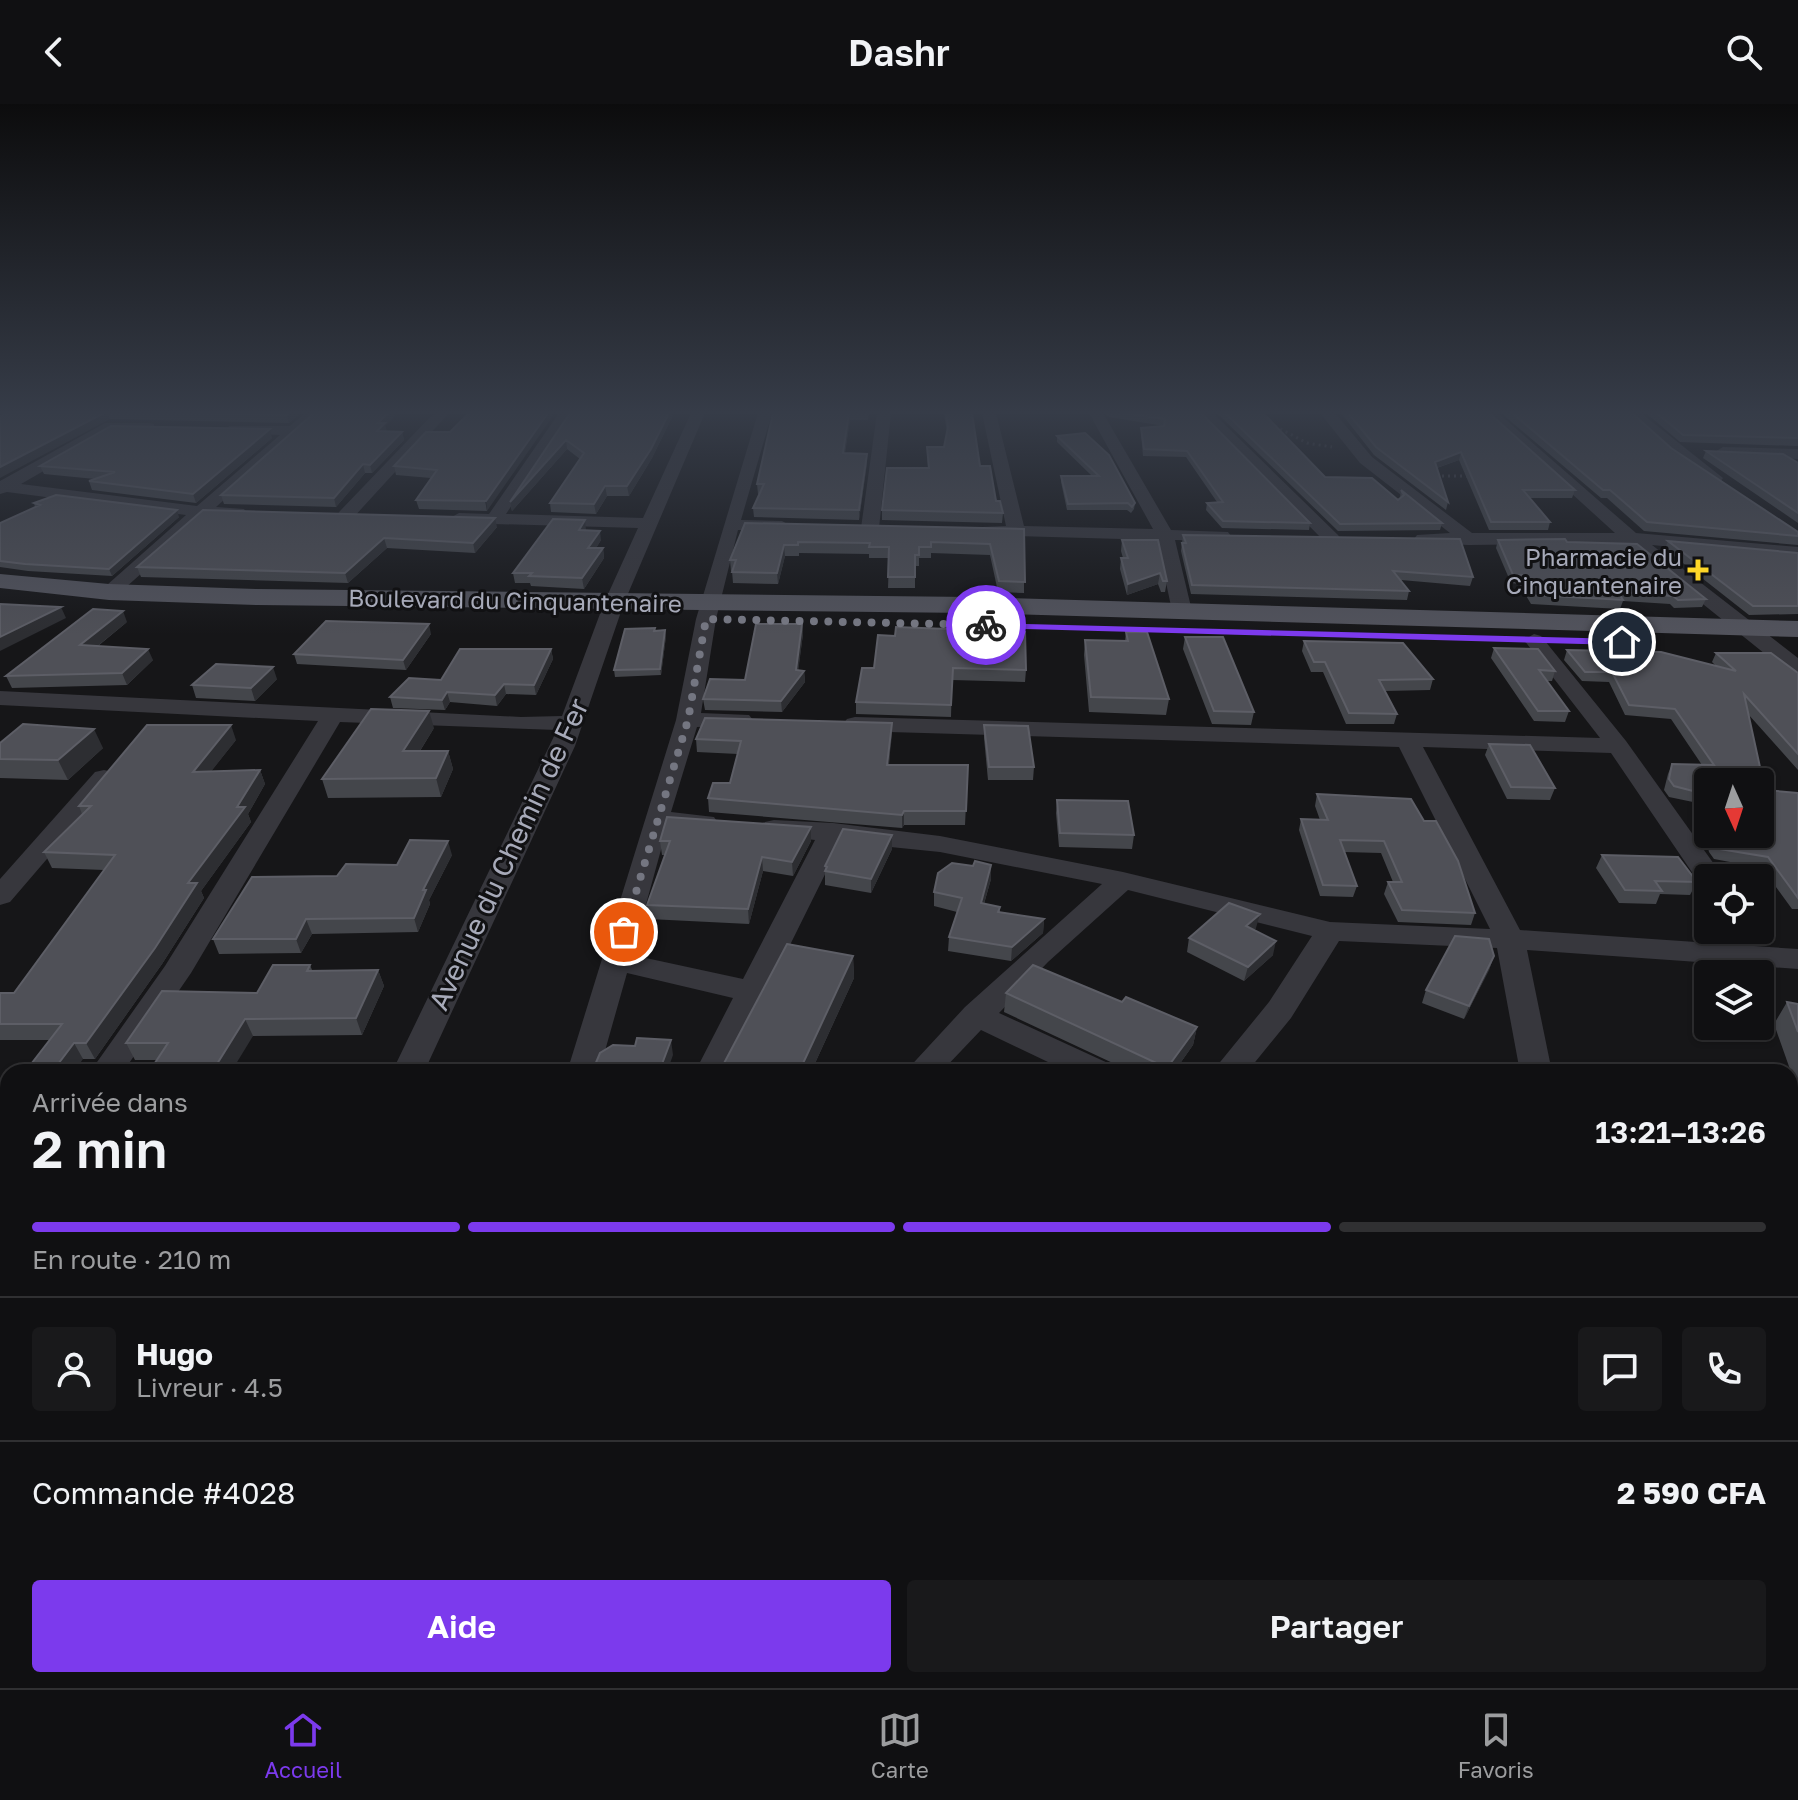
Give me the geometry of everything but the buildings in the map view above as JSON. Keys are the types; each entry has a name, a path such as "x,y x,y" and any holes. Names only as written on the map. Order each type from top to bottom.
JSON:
{"main road":[{"name":"Boulevard du Cinquantenaire","path":"0,581 109,592 611,611"},
{"name":"Boulevard du Cinquantenaire","path":"0,598 98,607 1182,611 1798,629"},
{"name":"Boulevard du Cinquantenaire","path":"709,610 1798,647"}],"street":[{"path":"1,487 201,512 259,513"},
{"path":"109,592 229,487"},
{"path":"367,487 338,515 375,516"},
{"path":"494,519 516,487"},
{"name":"Avenue du Chemin de Fer","path":"412,1064 573,723 611,611 666,487"},
{"path":"585,1064 688,720 709,610 743,487"},
{"path":"870,528 875,487"},
{"path":"1006,487 1016,532"},
{"path":"1138,487 1165,535 1182,611"},
{"path":"1284,487 1339,539 1301,538"},
{"path":"1402,487 1469,540"},
{"path":"1573,487 1631,538 1798,669"},
{"path":"435,518 650,523"},
{"path":"731,525 808,527"},
{"path":"972,531 1241,537"},
{"path":"1408,539 1631,538 1798,553"},
{"path":"1534,640 1618,746 1700,864"},
{"path":"0,698 521,724 573,723"},
{"path":"144,730 164,706"},
{"path":"112,1064 176,973 333,715"},
{"path":"688,720 764,721"},
{"path":"836,723 1618,746"},
{"path":"1408,741 1510,939 1534,1064"},
{"path":"0,896 124,753"},
{"path":"656,819 833,831 940,844 1123,880 1330,931 1510,939 1798,959"},
{"path":"715,1064 833,831"},
{"path":"929,1064 1038,955 1123,880"},
{"path":"1235,1064 1280,1010 1330,931"},
{"path":"1756,944 1764,956"},
{"path":"615,961 750,991"},
{"path":"976,1015 1081,1064"}],"way so far":[{"path":"624,932 688,720 706,619 986,625"}],"place":[{"name":"Pharmacie du Cinquantenaire","path":"1698,570"}],"route":[{"path":"986,625 1622,642"}]}
